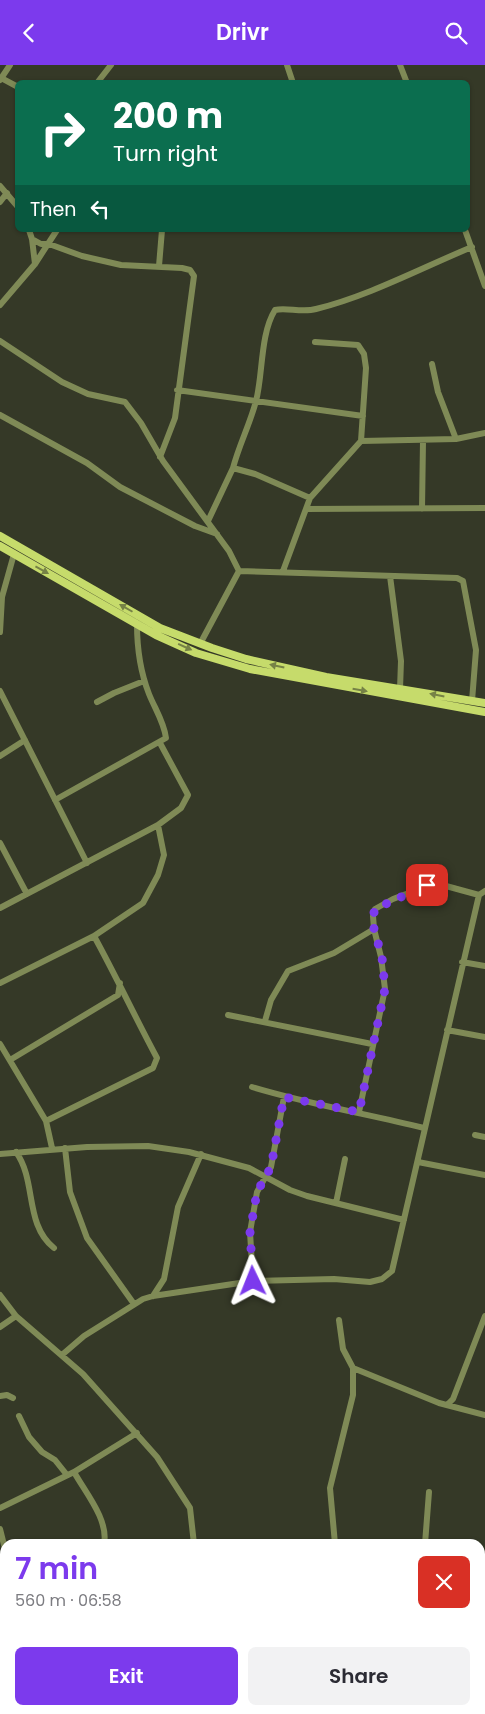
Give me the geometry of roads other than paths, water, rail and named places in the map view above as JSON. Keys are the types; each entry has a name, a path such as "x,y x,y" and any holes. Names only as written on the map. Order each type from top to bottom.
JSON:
{"main road":[{"path":"0,536 160,627 200,644 254,661 326,677 485,703"},
{"path":"0,546 137,624 196,653 250,669 485,712"}],"street":[{"path":"10,65 1,79 15,86"},
{"path":"99,80 111,65"},
{"path":"288,65 292,80"},
{"path":"400,65 405,80"},
{"path":"0,186 15,203"},
{"path":"0,202 7,193"},
{"path":"30,232 35,264"},
{"path":"0,305 35,264 56,232"},
{"path":"159,266 162,232"},
{"path":"466,232 485,286"},
{"path":"32,239 41,244 49,244 102,261 121,265 159,266 190,270 194,276 177,391 175,418 160,457"},
{"path":"208,521 233,467 240,441 256,402 269,323 275,310 305,312 317,309 347,299 472,247"},
{"path":"0,341 62,382 88,394 124,402 141,423 160,457 237,563 239,571 200,644"},
{"path":"283,571 310,498 361,441 366,392 364,354 358,345 315,341"},
{"path":"432,364 438,392 456,439"},
{"path":"177,391 363,416"},
{"path":"0,415 87,463 120,487 195,526 218,535"},
{"path":"361,441 456,439 485,433"},
{"path":"422,509 423,441"},
{"path":"233,467 272,481 310,498"},
{"path":"306,509 485,508"},
{"path":"0,632 2,597 14,554"},
{"path":"239,571 458,578 464,581 476,651 472,701"},
{"path":"390,576 401,661 400,689"},
{"path":"55,800 166,738 165,730 144,681 138,659 137,624"},
{"path":"97,703 114,693 144,681"},
{"path":"0,691 87,863"},
{"path":"0,756 25,739"},
{"path":"0,908 158,825 181,808 188,795 162,752 160,743"},
{"path":"0,983 94,936 143,903 158,875 164,855 158,825"},
{"path":"0,843 27,894"},
{"path":"63,1354 84,1335 134,1304 153,1296 253,1281 334,1279 359,1283 382,1279 392,1271 462,962 482,893 435,883 375,909 373,916 374,929 382,957 385,989 383,1006 372,1044 359,1112"},
{"path":"265,1021 271,1000 288,971 334,953 374,929"},
{"path":"46,1121 153,1068 156,1063 157,1057 94,936"},
{"path":"462,962 485,966"},
{"path":"10,1060 118,995 120,983"},
{"path":"228,1015 372,1044"},
{"path":"447,1030 485,1037"},
{"path":"0,1044 46,1121 52,1148"},
{"path":"252,1087 284,1097 359,1112 424,1128"},
{"path":"253,1281 250,1232 257,1192 264,1175 271,1167 284,1097"},
{"path":"475,1135 485,1137"},
{"path":"0,1153 52,1148 148,1146 201,1154 249,1167 290,1191 404,1220"},
{"path":"65,1148 70,1192 87,1238 134,1304"},
{"path":"16,1152 22,1161 30,1186 34,1218 44,1239 54,1248"},
{"path":"153,1296 164,1279 178,1207 201,1154"},
{"path":"336,1203 345,1159"},
{"path":"418,1162 485,1175"},
{"path":"0,1295 16,1316 63,1354 157,1457 190,1508 193,1539"},
{"path":"447,1405 453,1399 485,1315"},
{"path":"0,1327 16,1316"},
{"path":"335,1539 330,1488 353,1395 353,1368 343,1349 338,1320"},
{"path":"353,1368 447,1405 485,1415"},
{"path":"0,1396 7,1395 13,1398"},
{"path":"19,1416 29,1437 42,1452 70,1473 103,1525 105,1539"},
{"path":"0,1508 70,1473 137,1433"},
{"path":"425,1539 429,1492"}]}
